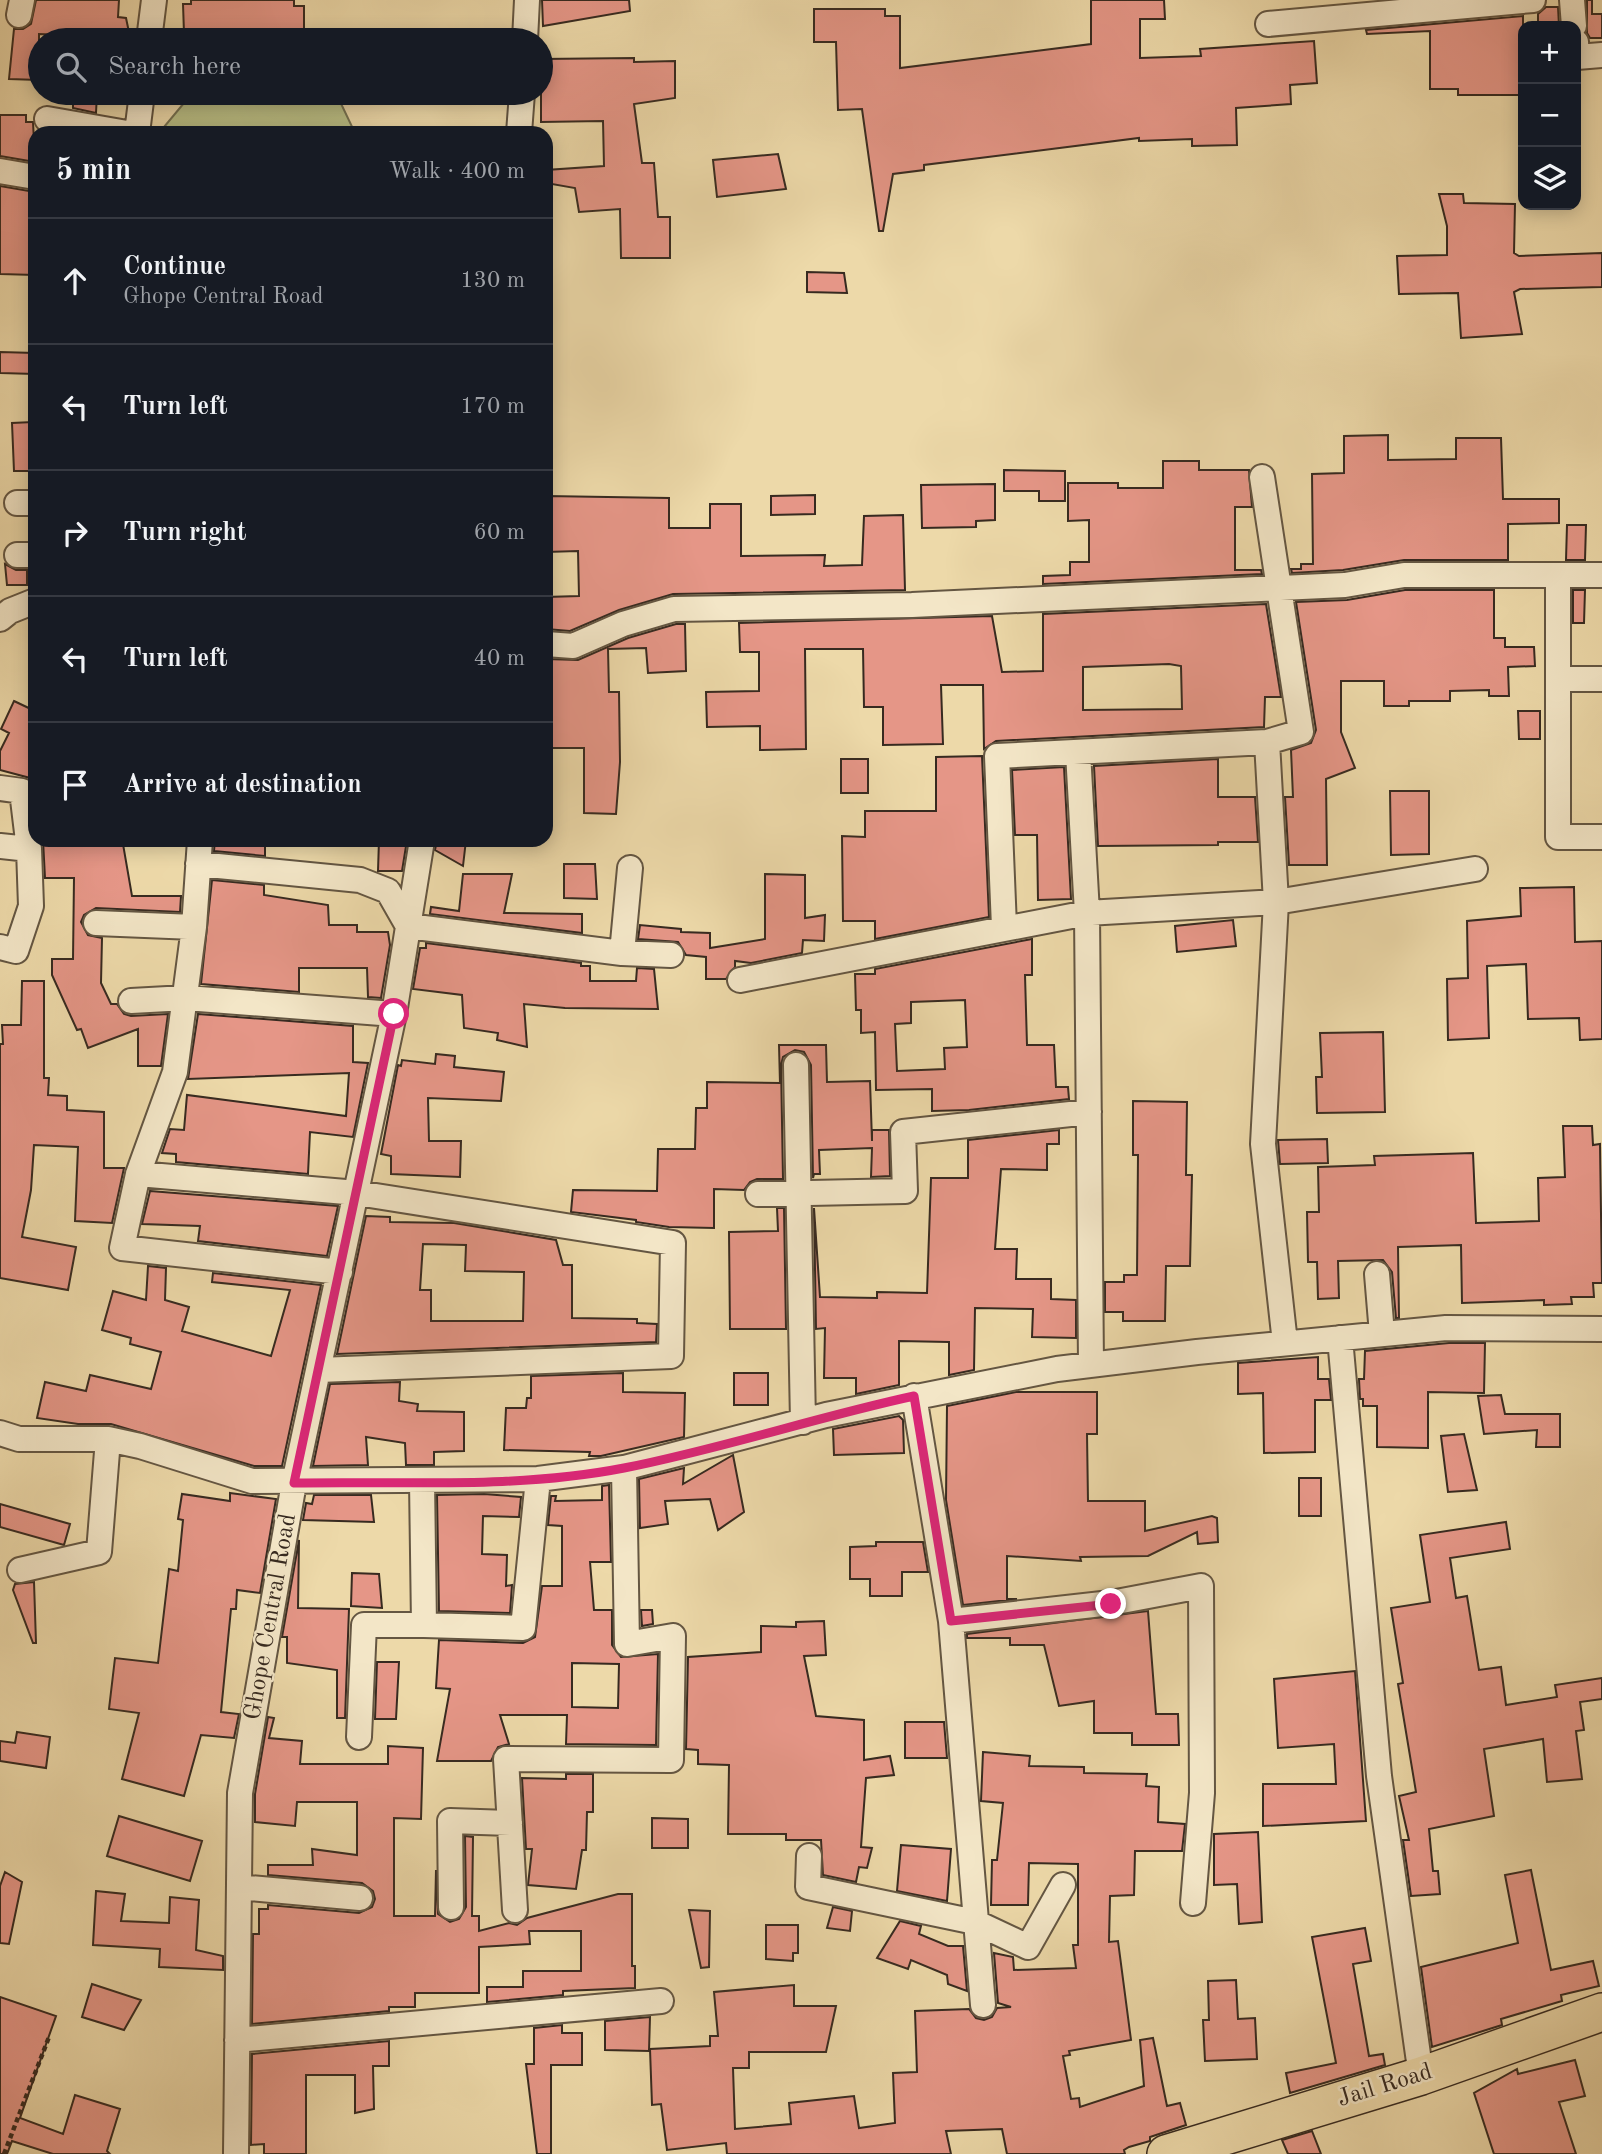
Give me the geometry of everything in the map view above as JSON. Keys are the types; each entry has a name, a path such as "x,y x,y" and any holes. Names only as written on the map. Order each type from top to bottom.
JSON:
{"highway":[{"name":"Jail Road","path":"1166,2154 1421,2076 1602,2012"}],"street":[{"path":"150,28 153,0"},
{"path":"526,28 527,0"},
{"path":"1268,24 1338,8 1533,0"},
{"path":"1572,0 1574,21"},
{"path":"1581,57 1602,55"},
{"path":"138,126 140,105"},
{"path":"520,126 521,105"},
{"path":"47,119 87,126"},
{"path":"0,171 28,176"},
{"path":"1004,927 997,756 1267,743 1301,732 1262,477"},
{"path":"553,645 573,646 623,624 674,609 912,606 1345,585 1404,575 1602,575"},
{"path":"1558,576 1558,837 1602,837"},
{"path":"0,620 10,611 28,604"},
{"path":"1558,679 1602,679"},
{"path":"1267,743 1276,902 1264,1144 1285,1343"},
{"path":"1079,752 1087,913 1091,1365"},
{"path":"0,788 22,791 28,841"},
{"path":"0,846 29,849 31,906 16,951 0,947"},
{"name":"Ghope Central Road","path":"236,2154 240,1793 294,1483 394,1014 421,847"},
{"path":"340,1272 122,1248 138,1174 176,1072 194,927 199,852 360,880 388,891 408,926 622,953 671,955"},
{"path":"622,953 630,868"},
{"path":"740,980 1087,913 1276,902 1475,869"},
{"path":"96,923 194,927"},
{"path":"131,1001 186,998 394,1014"},
{"path":"796,1065 803,1422"},
{"path":"758,1194 905,1191 903,1132 1089,1112"},
{"path":"138,1174 357,1193 673,1243 671,1356 319,1370"},
{"path":"1377,1274 1382,1334"},
{"path":"0,1433 19,1439 108,1439 252,1481 294,1483 538,1479 624,1468 914,1396 1091,1365 1446,1328 1602,1329"},
{"path":"1340,1338 1379,1776 1421,2076"},
{"path":"914,1396 951,1621 983,2005"},
{"path":"20,1570 99,1552 108,1439"},
{"path":"515,1910 506,1759 671,1760 673,1636 626,1644 624,1468"},
{"path":"359,1737 364,1625 523,1628 538,1479"},
{"path":"422,1481 424,1625"},
{"path":"951,1621 1111,1604 1201,1586 1202,1793 1193,1903"},
{"path":"451,1907 450,1822 510,1823"},
{"path":"809,1856 808,1887 975,1922 1028,1947 1063,1885"},
{"path":"239,1887 360,1898"},
{"path":"237,2040 661,2001"}],"path":[{"path":"4,2154 49,2037"}],"green space":[{"path":"182,105 342,105 352,126 165,126"}],"building":[{"path":"36,0 119,0 118,17 126,18 128,28 28,28 28,80 9,79 14,29 23,29 31,24"},
{"path":"191,0 294,0 294,6 304,6 304,28 184,28 183,4 191,4"},
{"path":"542,0 629,0 630,11 543,26"},
{"path":"1091,0 1164,0 1165,19 1140,19 1140,58 1201,56 1200,49 1314,41 1317,83 1290,85 1291,104 1236,108 1237,145 1192,146 1192,139 1139,141 1139,138 924,165 924,170 893,174 883,231 879,231 862,109 838,110 836,42 814,42 814,9 885,9 885,16 900,16 900,68 1091,44"},
{"path":"1587,0 1592,0 1592,14 1602,14 1602,38 1590,38 1587,33"},
{"path":"1546,7 1558,7 1559,21 1538,21 1538,14"},
{"path":"1523,16 1523,21 1518,21 1518,95 1458,95 1458,89 1430,89 1430,31 1367,34 1366,30"},
{"path":"634,58 634,62 675,61 675,98 634,104 642,163 654,163 658,217 670,217 670,258 621,258 620,209 579,212 575,188 553,184 553,170 604,166 603,121 541,122 541,105 553,105 553,59"},
{"path":"73,105 96,105 96,113 73,108"},
{"path":"0,115 26,115 26,122 33,122 33,126 28,126 28,161 0,156"},
{"path":"778,154 786,189 717,197 713,160"},
{"path":"0,186 28,191 28,275 0,274"},
{"path":"1439,194 1463,194 1464,203 1515,204 1514,253 1519,256 1602,253 1602,287 1520,289 1514,292 1522,334 1461,338 1458,293 1399,294 1397,256 1447,255 1447,226"},
{"path":"807,272 844,273 847,293 807,292"},
{"path":"0,352 28,353 28,374 0,373"},
{"path":"28,422 28,471 14,471 12,423"},
{"path":"1388,435 1388,460 1456,459 1456,438 1501,438 1503,499 1559,499 1559,523 1508,524 1508,560 1404,560 1343,570 1292,573 1291,569 1301,569 1301,564 1313,564 1312,474 1344,473 1344,436"},
{"path":"1163,461 1199,461 1199,470 1249,470 1252,507 1235,507 1235,570 1261,570 1262,574 1043,584 1043,576 1070,575 1070,562 1089,562 1089,520 1068,521 1068,483 1118,483 1118,488 1163,488"},
{"path":"1004,470 1065,471 1065,501 1039,501 1039,491 1004,491"},
{"path":"995,484 995,520 976,521 976,527 922,528 921,485"},
{"path":"815,495 815,514 771,515 771,496"},
{"path":"553,496 669,498 669,528 710,528 710,504 741,504 741,556 825,555 824,566 862,565 864,516 903,515 905,590 673,594 619,610 570,631 553,630 553,597 579,596 578,551 553,552"},
{"path":"1567,525 1586,525 1585,560 1566,560"},
{"path":"5,564 16,570 27,570 27,585 7,585"},
{"path":"1405,590 1494,590 1494,638 1505,638 1505,647 1534,647 1535,666 1508,667 1509,696 1489,696 1489,690 1450,691 1450,701 1409,701 1409,706 1384,706 1384,681 1341,681 1341,732 1355,768 1326,779 1327,865 1289,865 1285,797 1293,797 1291,750 1311,743 1316,730 1296,602 1347,600"},
{"path":"1573,590 1585,590 1584,623 1573,623"},
{"path":"1266,604 1281,697 1265,697 1264,727 996,741 984,749 983,685 941,685 943,744 883,745 883,707 864,707 863,649 805,649 806,749 760,750 760,726 707,727 706,692 759,691 759,652 740,652 739,623 992,616 1002,672 1043,671 1043,614","holes":["1169,664 1181,666 1182,709 1083,710 1083,667"]},
{"path":"676,624 685,624 686,671 648,673 646,648 608,649 609,692 619,692 620,762 616,814 584,813 584,748 553,748 553,659 578,660 628,638"},
{"path":"14,701 28,708 28,777 0,770 0,751 9,733 1,729"},
{"path":"1518,711 1540,711 1540,739 1519,739"},
{"path":"982,756 989,917 875,939 875,921 843,921 842,836 865,837 865,811 936,811 936,757"},
{"path":"841,759 868,759 868,793 841,793"},
{"path":"1218,759 1218,797 1255,797 1258,842 1098,846 1094,766"},
{"path":"1064,767 1071,899 1038,900 1037,835 1015,835 1012,770"},
{"path":"1390,791 1429,791 1429,854 1391,855"},
{"path":"43,847 124,847 132,896 181,896 180,912 96,908 84,915 81,922 88,935 102,938 101,983 111,1004 117,1004 124,1014 131,1016 168,1014 161,1066 138,1066 138,1029 88,1048 81,1029 77,1030 52,975 52,959 73,959 74,878 45,878"},
{"path":"214,847 265,847 265,856 214,851"},
{"path":"379,847 406,847 402,871 378,871"},
{"path":"436,847 465,847 463,866 435,850"},
{"path":"564,864 595,864 597,899 564,898"},
{"path":"463,874 512,874 504,913 582,914 582,933 430,914 431,907 459,911"},
{"path":"765,874 805,875 805,918 825,915 824,941 803,940 802,953 751,963 735,961 735,967 726,979 706,979 706,957 686,955 678,942 638,939 640,925 681,929 681,932 710,933 710,948 765,939"},
{"path":"212,880 264,885 264,895 328,905 329,925 357,925 357,932 388,932 390,945 381,998 368,997 367,968 299,968 299,992 201,984"},
{"path":"1574,887 1575,942 1602,941 1602,1039 1580,1040 1579,1018 1528,1019 1526,964 1487,966 1489,1038 1448,1040 1447,979 1468,978 1467,921 1521,916 1520,888"},
{"path":"1233,920 1236,946 1177,952 1175,926"},
{"path":"1032,939 1032,975 1025,975 1027,1045 1054,1045 1056,1087 1068,1087 1069,1099 969,1110 932,1111 932,1089 876,1090 875,1032 861,1033 861,1010 856,1010 855,974 875,974 875,969","holes":["965,1000 967,1047 944,1048 945,1069 897,1071 895,1024 911,1023 911,1002"]},
{"path":"426,943 581,963 581,966 590,966 590,981 636,981 637,968 654,969 658,1009 565,1008 524,1004 527,1047 497,1040 498,1033 464,1028 462,995 413,989 420,948 426,948"},
{"path":"22,981 44,981 44,1078 49,1078 48,1095 67,1096 67,1110 104,1112 104,1168 124,1168 112,1223 75,1221 78,1147 34,1145 31,1190 22,1237 76,1247 68,1290 0,1278 0,1044 3,1044 2,1025 21,1025"},
{"path":"198,1014 353,1026 353,1062 368,1063 353,1137 310,1132 308,1174 176,1162 176,1154 162,1153 170,1129 184,1130 187,1095 346,1116 349,1073 188,1079"},
{"path":"1383,1032 1385,1112 1317,1113 1316,1077 1322,1077 1320,1033"},
{"path":"779,1045 826,1045 827,1082 870,1081 872,1141 872,1130 889,1130 890,1176 871,1177 872,1148 819,1150 820,1174 814,1174 813,1178 811,1065 804,1052 795,1050 783,1057 781,1065 783,1179 757,1179 750,1182 744,1190 714,1189 714,1228 669,1227 571,1212 573,1190 657,1191 658,1149 695,1149 696,1108 707,1108 707,1082 780,1083"},
{"path":"436,1054 455,1056 454,1067 504,1072 501,1101 428,1098 429,1141 461,1141 460,1177 391,1174 391,1156 381,1154 398,1065 401,1066 402,1060 435,1064"},
{"path":"1133,1101 1187,1102 1186,1175 1192,1175 1190,1266 1166,1266 1165,1321 1123,1321 1123,1312 1105,1312 1105,1282 1124,1282 1124,1275 1137,1275 1138,1155 1133,1155"},
{"path":"1563,1126 1592,1126 1593,1145 1600,1144 1602,1283 1593,1283 1594,1297 1571,1297 1572,1304 1544,1305 1544,1300 1462,1303 1461,1245 1398,1247 1399,1318 1396,1318 1392,1272 1383,1260 1338,1261 1339,1298 1318,1299 1317,1262 1308,1262 1307,1212 1319,1212 1318,1167 1375,1165 1374,1156 1473,1153 1476,1223 1539,1221 1538,1178 1565,1177"},
{"path":"1059,1130 1059,1144 1047,1144 1047,1170 1001,1169 995,1249 1017,1249 1016,1279 1051,1279 1051,1299 1076,1300 1076,1338 1032,1337 1033,1309 975,1308 974,1370 949,1375 949,1342 899,1341 899,1385 856,1394 856,1378 824,1378 825,1328 816,1329 814,1208 820,1297 877,1298 877,1292 927,1293 931,1178 968,1178 968,1140"},
{"path":"1327,1139 1328,1163 1280,1164 1278,1140"},
{"path":"150,1191 338,1206 327,1256 198,1241 200,1226 142,1224"},
{"path":"777,1208 784,1208 786,1329 730,1329 729,1232 778,1231"},
{"path":"366,1216 390,1217 390,1222 454,1223 556,1240 563,1265 572,1265 572,1318 637,1319 637,1323 657,1324 656,1342 337,1354","holes":["423,1244 466,1245 465,1271 524,1272 523,1321 431,1321 431,1290 420,1290"]},
{"path":"148,1266 166,1268 165,1300 189,1307 182,1331 271,1356 290,1290 212,1282 213,1273 321,1285 282,1466 254,1466 111,1424 78,1424 37,1418 45,1382 86,1391 90,1375 151,1389 161,1352 130,1344 131,1338 102,1330 113,1291 146,1300"},
{"path":"1449,1343 1485,1343 1484,1393 1428,1392 1428,1448 1377,1447 1377,1406 1363,1406 1363,1399 1360,1399 1359,1379 1364,1379 1365,1351"},
{"path":"1318,1357 1318,1379 1329,1379 1331,1400 1315,1400 1315,1452 1264,1453 1263,1393 1238,1394 1238,1363"},
{"path":"623,1373 623,1392 685,1393 684,1437 601,1456 589,1456 590,1452 504,1450 506,1408 526,1408 527,1398 531,1398 531,1376"},
{"path":"734,1373 768,1373 768,1405 734,1405"},
{"path":"400,1382 399,1401 418,1404 417,1411 464,1412 464,1451 434,1452 434,1465 406,1465 405,1443 366,1437 368,1465 313,1466 330,1384"},
{"path":"1016,1392 1097,1392 1097,1434 1087,1434 1088,1501 1145,1501 1145,1531 1212,1516 1217,1518 1218,1542 1198,1544 1197,1532 1148,1556 1080,1557 1081,1561 1007,1556 1007,1599 1017,1599 963,1605 946,1500 947,1406"},
{"path":"1501,1395 1505,1414 1560,1414 1560,1447 1536,1447 1537,1430 1484,1434 1478,1396"},
{"path":"899,1416 903,1420 904,1453 834,1455 833,1429"},
{"path":"1464,1434 1477,1490 1448,1492 1441,1436"},
{"path":"733,1455 744,1512 718,1530 710,1499 665,1501 668,1524 640,1528 639,1479 684,1468 683,1484"},
{"path":"1299,1478 1321,1478 1321,1516 1299,1516"},
{"path":"609,1485 611,1562 590,1562 594,1610 612,1610 612,1645 621,1657 658,1654 656,1745 566,1744 567,1715 500,1715 509,1744 498,1747 491,1761 437,1761 450,1689 436,1688 439,1640 523,1643 535,1637 542,1586 562,1586 562,1526 548,1525 551,1496 556,1496 555,1501 602,1500 602,1486","holes":["572,1663 619,1664 618,1708 572,1707"]},
{"path":"230,1493 276,1499 260,1593 237,1590 236,1609 231,1609 221,1712 239,1714 234,1738 201,1735 184,1796 122,1779 139,1713 109,1709 115,1658 158,1663 169,1569 178,1571 183,1520 178,1519 182,1494 230,1501"},
{"path":"484,1494 521,1497 519,1517 483,1516 482,1554 507,1555 506,1586 512,1585 510,1613 439,1611 437,1495"},
{"path":"314,1495 371,1495 374,1522 303,1520 306,1503 312,1504"},
{"path":"0,1504 70,1524 64,1545 0,1527"},
{"path":"1506,1522 1510,1549 1450,1558 1456,1598 1467,1596 1479,1670 1501,1667 1506,1705 1557,1697 1555,1685 1602,1678 1602,1699 1580,1702 1584,1730 1576,1731 1582,1779 1547,1782 1543,1739 1484,1749 1494,1816 1429,1829 1433,1871 1438,1871 1440,1894 1411,1896 1403,1840 1409,1840 1399,1796 1416,1792 1398,1684 1403,1683 1391,1608 1430,1602 1420,1535"},
{"path":"299,1540 298,1608 349,1609 345,1718 337,1718 337,1670 287,1663 287,1637 282,1637"},
{"path":"876,1542 923,1542 928,1572 902,1572 902,1596 870,1596 870,1579 850,1579 850,1547 876,1546"},
{"path":"352,1573 379,1574 382,1608 351,1606"},
{"path":"34,1582 36,1643 33,1643 13,1590 15,1584"},
{"path":"641,1610 652,1610 653,1624 642,1626"},
{"path":"1148,1611 1156,1714 1178,1714 1179,1745 1132,1745 1132,1733 1094,1733 1094,1701 1059,1706 1044,1645 1010,1645 1010,1638 967,1638 967,1634"},
{"path":"824,1621 826,1655 804,1656 816,1716 864,1720 864,1760 890,1756 894,1775 866,1778 861,1847 872,1848 867,1868 859,1867 856,1882 823,1875 821,1840 786,1840 786,1834 728,1834 729,1765 698,1764 698,1750 686,1749 688,1657 761,1652 761,1626 796,1627 796,1622"},
{"path":"377,1662 399,1662 396,1719 375,1719"},
{"path":"1355,1671 1366,1821 1263,1826 1263,1784 1336,1784 1334,1744 1278,1748 1274,1679"},
{"path":"268,1717 274,1718 269,1738 302,1741 300,1764 388,1764 388,1746 423,1748 421,1819 394,1818 394,1916 435,1916 436,1870 438,1914 450,1922 459,1919 466,1907 465,1836 473,1837 472,1916 479,1916 479,1931 509,1923 517,1925 527,1918 618,1894 632,1894 632,1966 635,1966 635,1988 563,1991 563,1995 487,2002 487,1987 523,1987 523,1971 581,1971 581,1931 529,1931 530,1944 479,1947 479,1993 415,1993 415,2007 389,2007 389,2011 252,2024 253,1934 259,1934 259,1909 268,1909 268,1905 359,1913 372,1907 375,1899 373,1891 362,1883 268,1875 268,1865 313,1865 312,1849 357,1855 357,1802 297,1802 295,1826 255,1822 255,1794"},
{"path":"905,1722 944,1722 947,1758 905,1758"},
{"path":"17,1732 50,1737 46,1768 0,1761 0,1741 15,1743"},
{"path":"983,1752 1030,1756 1029,1766 1084,1767 1084,1773 1147,1774 1146,1786 1159,1787 1158,1822 1185,1824 1182,1851 1135,1851 1134,1895 1110,1896 1109,1942 1118,1941 1131,2040 1069,2051 1070,2055 1063,2056 1071,2099 1079,2098 1080,2107 1144,2086 1140,2040 1153,2038 1167,2106 1180,2103 1186,2125 1150,2137 1150,2141 1124,2150 1125,2154 1007,2154 1002,2129 946,2131 951,2154 727,2154 726,2143 667,2150 661,2104 652,2105 650,2049 710,2046 710,2036 718,2036 714,1992 794,1985 794,2006 836,2006 826,2052 749,2052 749,2068 733,2068 735,2129 791,2124 789,2103 854,2096 859,2128 895,2123 893,2073 917,2072 915,2011 969,2009 976,2018 984,2020 992,2017 997,2008 1011,2007 998,2003 994,1953 1013,1957 1014,1970 1076,1968 1073,1945 1078,1945 1078,1864 1029,1863 1028,1905 991,1905 992,1860 997,1860 1003,1803 981,1801"},
{"path":"566,1774 593,1774 593,1812 587,1812 586,1850 582,1850 576,1889 528,1885 532,1849 526,1849 522,1778 566,1779"},
{"path":"119,1816 202,1841 190,1881 107,1856"},
{"path":"652,1818 688,1819 688,1848 652,1848"},
{"path":"1258,1832 1262,1922 1239,1924 1237,1884 1214,1885 1214,1834"},
{"path":"901,1845 951,1849 947,1901 897,1891"},
{"path":"1531,1870 1551,1970 1593,1961 1599,1986 1561,1995 1562,2001 1501,2019 1502,2025 1432,2047 1421,1967 1518,1943 1505,1875"},
{"path":"5,1872 22,1882 9,1944 0,1943 0,1886"},
{"path":"96,1891 125,1894 121,1921 169,1923 170,1897 199,1900 196,1950 223,1956 223,1970 159,1967 160,1949 93,1945"},
{"path":"833,1907 852,1911 850,1931 827,1928"},
{"path":"689,1910 710,1911 709,1967 701,1968"},
{"path":"900,1921 921,1926 919,1934 948,1946 963,1946 967,1991 948,1984 947,1975 911,1960 908,1969 877,1958"},
{"path":"766,1925 798,1925 798,1953 793,1953 793,1961 766,1959"},
{"path":"1365,1928 1371,1961 1353,1964 1369,2056 1383,2054 1385,2065 1290,2093 1286,2073 1336,2063 1312,1937"},
{"path":"1236,1980 1238,2019 1255,2018 1257,2059 1205,2061 1203,2020 1209,2020 1208,1981"},
{"path":"92,1984 141,2000 124,2030 82,2017"},
{"path":"0,1997 56,2016 20,2118 63,2134 75,2095 120,2109 107,2151 110,2154 53,2154 12,2141 7,2154 0,2154"},
{"path":"650,2017 649,2051 605,2050 605,2021"},
{"path":"562,2025 562,2033 582,2033 582,2065 551,2065 551,2154 537,2154 526,2064 534,2064 534,2028"},
{"path":"389,2041 389,2066 373,2066 374,2109 355,2113 355,2075 306,2075 306,2154 264,2154 264,2144 251,2145 252,2054"},
{"path":"1575,2060 1585,2096 1559,2102 1576,2154 1494,2154 1474,2093 1517,2069 1518,2074"},
{"path":"1312,2131 1321,2154 1288,2154 1282,2140"}],"route":[{"path":"394,1014 294,1483 538,1479 624,1468 826,1415 914,1396 951,1621 1111,1604"}]}
